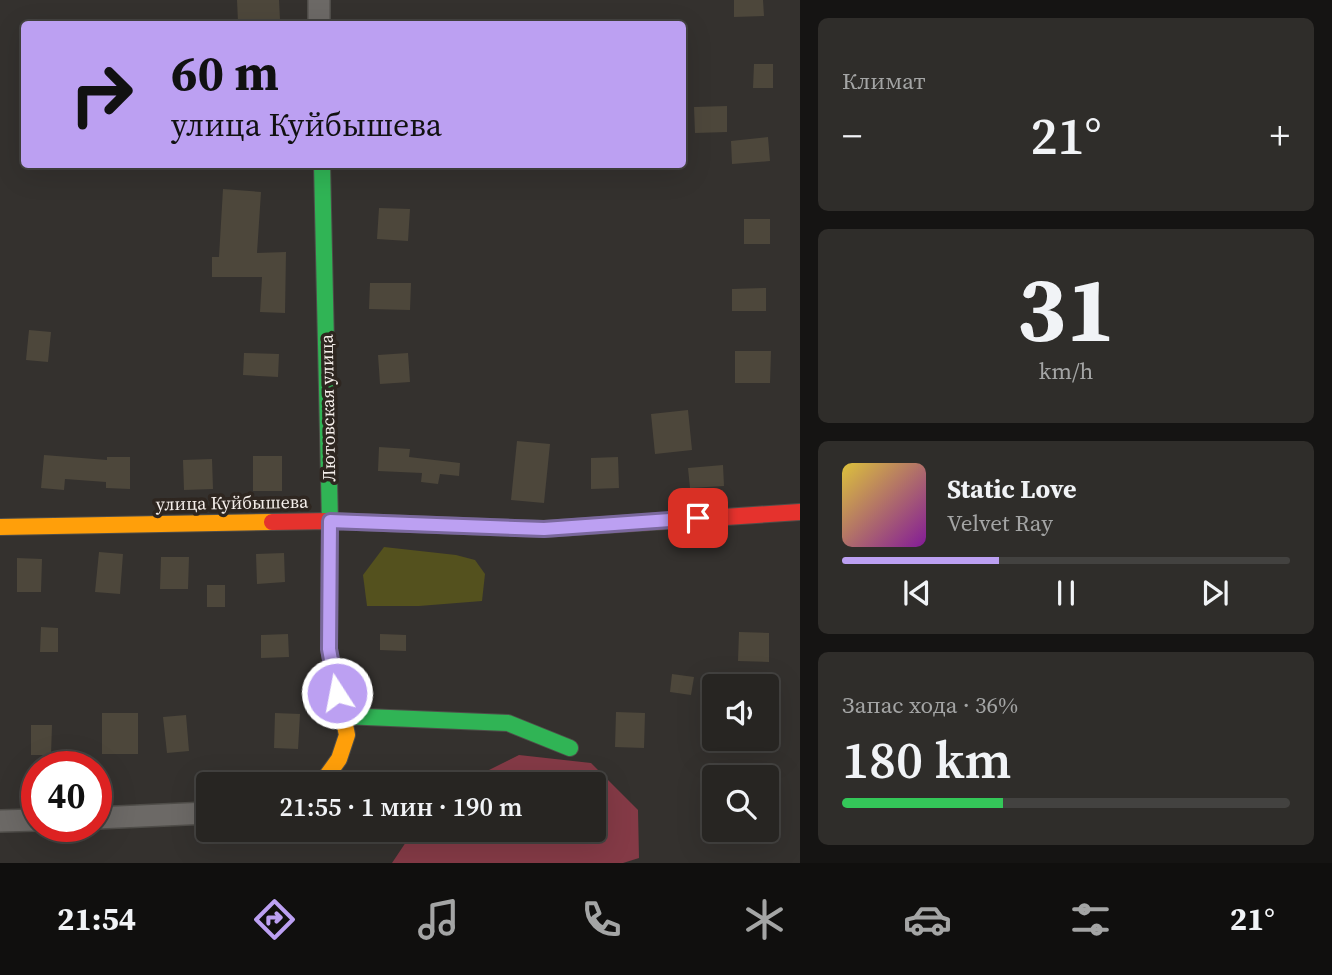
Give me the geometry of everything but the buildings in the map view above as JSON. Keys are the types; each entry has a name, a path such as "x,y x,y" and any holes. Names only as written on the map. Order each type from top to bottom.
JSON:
{"street":[{"path":"319,0 319,21"},
{"name":"Лютовская улица","path":"322,168 330,521 329,649 347,735 339,759 330,772"},
{"name":"улица Куйбышева","path":"0,527 330,521 544,529 800,512"},
{"path":"343,716 508,723 570,748"},
{"path":"112,817 196,814"},
{"path":"0,821 21,820"}],"shaded area":[{"path":"384,547 456,555 475,560 485,574 482,601 419,606 367,606 363,575"},
{"path":"519,755 591,763 600,772 485,772"},
{"path":"606,778 638,810 639,858 623,863 392,863 406,842 606,842"}],"traffic: fast":[{"path":"322,168 330,524"},
{"path":"343,716 508,723 570,748"}],"traffic: slow":[{"path":"0,527 272,522"},
{"path":"330,524 329,649 347,735 339,759 330,772"}],"traffic: jam":[{"path":"272,522 330,521 544,529 800,512"}],"route":[{"path":"337,693 329,649 330,521 544,529 698,518"}]}
